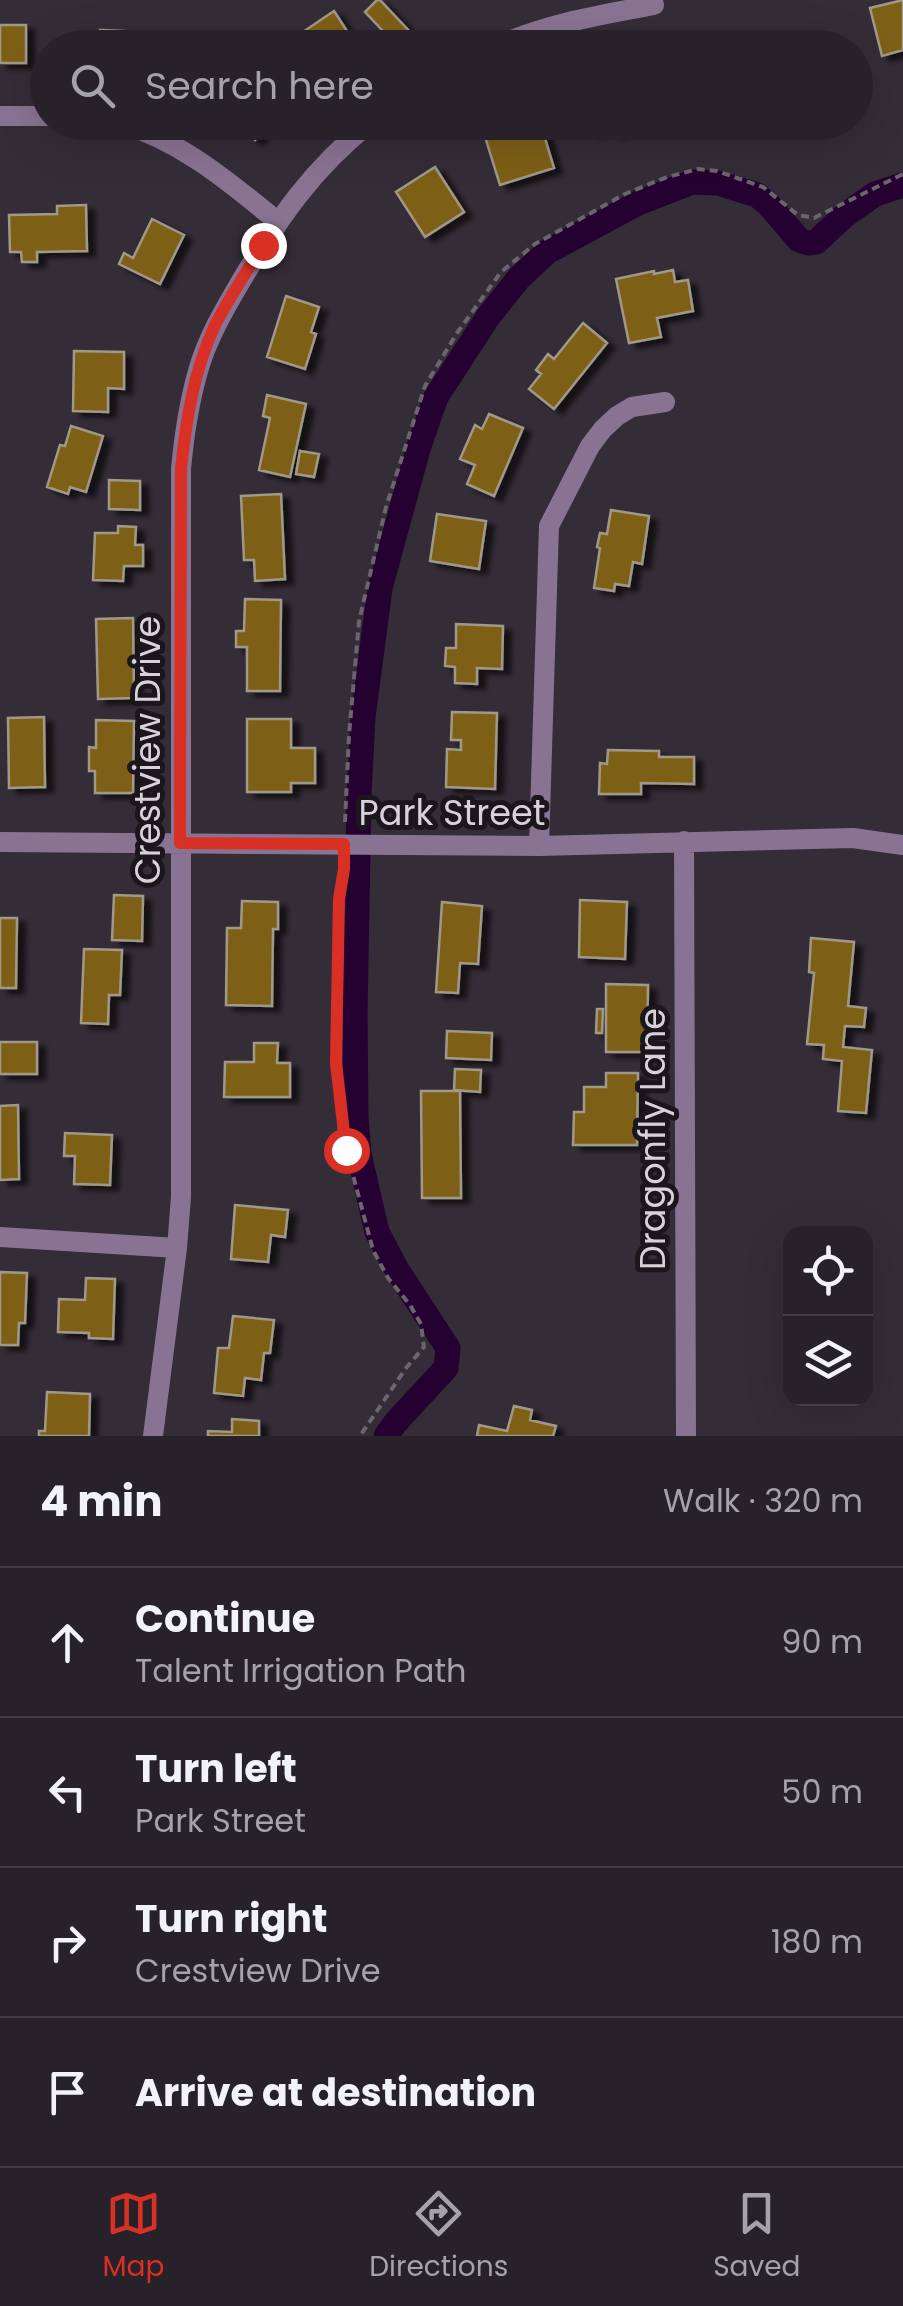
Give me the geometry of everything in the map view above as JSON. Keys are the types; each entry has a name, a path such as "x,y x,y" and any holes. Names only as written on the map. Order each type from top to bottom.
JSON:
{"street":[{"path":"539,30 654,5"},
{"path":"0,116 30,116"},
{"path":"164,140 217,172 278,221"},
{"name":"Crestview Drive","path":"153,1436 180,1197 181,469 185,428 198,370 216,325 278,221 319,168 349,140"},
{"path":"539,846 549,526 590,446 603,429 632,407 664,402"},
{"name":"Park Street","path":"0,842 539,846 853,838 903,846"},
{"name":"Dragonfly Lane","path":"684,842 686,1436"},
{"path":"0,1237 177,1248"}],"path":[{"path":"360,1436 424,1347 421,1324 373,1250 346,1150 336,1063 339,899 348,844 349,735 360,621 386,507 425,386 501,272 535,244 625,194 667,177 698,169 717,170 763,186 798,215 814,218 903,174"}],"building":[{"path":"380,0 408,30 382,30 365,12"},
{"path":"903,0 903,50 882,56 870,8"},
{"path":"334,11 346,30 306,30"},
{"path":"0,25 26,25 26,63 0,63"},
{"path":"486,140 545,140 554,168 500,185"},
{"path":"435,167 464,212 425,237 396,192"},
{"path":"86,205 87,251 37,252 37,262 22,262 21,252 10,252 9,215 57,214 57,206"},
{"path":"152,219 184,235 160,284 119,264 124,253 133,258"},
{"path":"673,270 675,282 688,280 693,311 657,318 661,337 629,343 616,279"},
{"path":"286,296 319,307 311,332 316,334 305,369 267,357"},
{"path":"583,323 607,343 554,409 529,389 541,374 536,370 548,354 554,359"},
{"path":"74,351 124,352 124,389 108,388 108,412 73,411"},
{"path":"267,395 306,404 290,477 259,470 270,418 263,416"},
{"path":"489,414 523,428 494,496 467,484 475,465 460,459 475,425 482,429"},
{"path":"71,426 103,436 86,492 70,487 68,494 47,487 60,445 65,446"},
{"path":"300,451 319,454 314,477 296,474"},
{"path":"109,480 140,481 140,510 109,509"},
{"path":"281,494 285,579 255,581 254,560 244,560 241,496"},
{"path":"611,510 649,516 642,564 633,562 629,586 615,584 614,591 594,588 600,533 607,534"},
{"path":"437,514 486,521 479,569 430,561"},
{"path":"118,526 136,527 135,545 143,545 143,566 124,566 123,581 93,580 95,533 118,533"},
{"path":"245,599 281,600 280,691 247,691 247,647 236,647 236,631 244,631"},
{"path":"133,618 134,698 98,699 96,619"},
{"path":"456,624 503,626 502,669 477,668 477,684 455,683 455,667 445,666 446,648 456,648"},
{"path":"452,712 497,713 495,789 446,787 447,749 461,750 461,740 451,740"},
{"path":"44,717 45,787 9,788 8,718"},
{"path":"247,719 291,719 291,748 315,748 315,783 291,783 291,792 247,792"},
{"path":"96,720 134,721 133,793 95,793 95,771 89,771 89,747 96,748"},
{"path":"608,750 659,751 659,757 694,757 694,784 641,783 641,794 599,794 600,763 607,764"},
{"path":"114,895 143,896 142,941 112,940"},
{"path":"580,900 627,902 625,959 579,957"},
{"path":"242,901 278,902 278,929 273,929 272,1006 226,1005 227,928 241,928"},
{"path":"442,902 482,906 478,964 460,963 458,993 436,992"},
{"path":"0,918 17,918 16,988 0,988"},
{"path":"811,938 854,942 848,1006 866,1008 864,1027 845,1026 843,1047 872,1050 866,1113 838,1111 842,1061 823,1059 824,1045 807,1044 814,973 809,972"},
{"path":"84,949 122,950 120,995 109,995 108,1024 81,1023"},
{"path":"606,984 648,985 647,1052 606,1052"},
{"path":"597,1009 603,1009 602,1033 596,1033"},
{"path":"447,1031 492,1033 491,1060 446,1058"},
{"path":"0,1042 37,1042 37,1074 0,1074"},
{"path":"254,1043 278,1043 277,1063 290,1063 290,1097 224,1097 225,1062 254,1062"},
{"path":"455,1069 481,1070 480,1092 454,1090"},
{"path":"606,1073 638,1073 637,1145 573,1145 574,1112 584,1112 584,1087 606,1087"},
{"path":"421,1091 460,1091 461,1198 422,1198"},
{"path":"18,1105 19,1179 0,1180 0,1106"},
{"path":"65,1133 112,1135 110,1185 74,1184 75,1156 64,1156"},
{"path":"235,1205 288,1210 285,1237 271,1235 268,1262 231,1259"},
{"path":"0,1272 27,1273 25,1323 19,1323 18,1345 0,1345"},
{"path":"86,1278 115,1279 113,1339 58,1332 59,1299 85,1300"},
{"path":"233,1316 274,1320 270,1353 264,1353 261,1380 245,1378 243,1396 214,1393 218,1348 229,1348"},
{"path":"47,1392 90,1394 89,1436 39,1436 39,1431 45,1431"},
{"path":"514,1406 532,1410 530,1420 556,1426 553,1436 477,1436 479,1425 507,1431"},
{"path":"232,1419 259,1421 259,1436 208,1436 208,1431 232,1432"}],"waterway":[{"path":"386,1436 446,1368 448,1348 377,1232 359,1154 355,1014 359,794 363,717 380,588 436,397 488,317 519,278 547,252 638,203 692,182 718,183 757,195 799,240 808,243 816,242 875,194 903,185"}],"route":[{"path":"263,245 216,325 198,370 185,428 181,469 180,843 344,844 336,1063 346,1150"}]}
